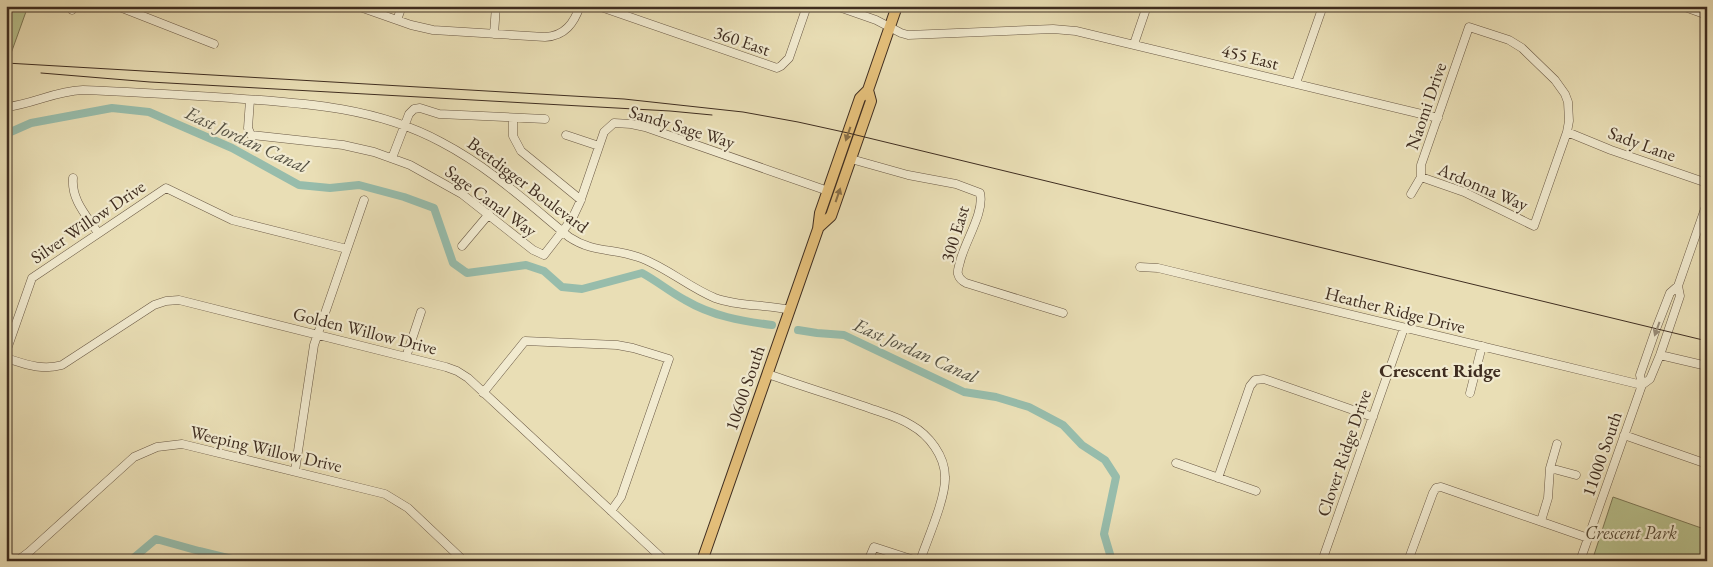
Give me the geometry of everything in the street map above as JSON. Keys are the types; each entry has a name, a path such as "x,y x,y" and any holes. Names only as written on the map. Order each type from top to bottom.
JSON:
{"main road":[{"name":"10600 South","path":"702,561 819,227 820,213 860,98 868,90 897,6"},
{"name":"10600 South","path":"819,227 831,216 871,101 868,90"}],"street":[{"path":"117,6 214,44"},
{"path":"357,6 433,30 546,37 558,35 569,27 580,6"},
{"path":"397,20 402,6"},
{"path":"494,34 496,6"},
{"name":"360 East","path":"598,6 772,67 781,66 789,58 807,6"},
{"name":"455 East","path":"836,6 876,20 908,35 1053,29 1076,31 1438,118"},
{"path":"1134,44 1147,6"},
{"path":"1296,84 1323,6"},
{"path":"1682,6 1707,15"},
{"name":"Naomi Drive","path":"1411,194 1421,177 1421,165 1469,27 1509,40 1522,48 1555,80 1568,102 1569,122 1567,132"},
{"name":"Beetdigger Boulevard","path":"6,107 25,104 55,93 74,90 329,106 366,114 404,126 440,141 471,159 498,178 575,241 588,247 629,254 651,262 704,293 721,300 738,304 790,310"},
{"name":"Sage Canal Way","path":"250,100 248,128 251,135 328,142 359,148 392,158 437,179 462,194 533,250 544,255"},
{"path":"392,158 410,112 417,108 439,114 545,119"},
{"path":"513,118 513,136 521,152 581,200"},
{"name":"Sandy Sage Way","path":"544,255 572,219 581,200 604,132 609,126 617,123 631,124 828,191"},
{"name":"Sady Lane","path":"1567,132 1707,183"},
{"name":"Ardonna Way","path":"1421,177 1464,192 1534,226 1567,132"},
{"path":"566,135 599,146"},
{"name":"300 East","path":"850,159 908,175 956,184 980,193 981,198 977,217 961,258 958,273 960,279 966,283 1063,313"},
{"path":"73,178 72,188 75,198 98,233"},
{"name":"Silver Willow Drive","path":"6,352 32,278 166,188 232,220 347,249"},
{"path":"295,471 311,358 317,334 364,200"},
{"name":"11000 South","path":"1642,385 1650,379 1660,355 1680,296 1678,286 1707,203"},
{"path":"462,246 489,214"},
{"name":"Heather Ridge Drive","path":"1140,267 1158,268 1642,385"},
{"name":"11000 South","path":"1580,561 1642,385 1640,375 1656,328 1670,292 1678,286"},
{"name":"Golden Willow Drive","path":"6,358 42,368 62,365 154,305 173,300 186,301 457,371 665,561"},
{"path":"406,357 421,312"},
{"name":"Clover Ridge Drive","path":"1322,561 1404,328"},
{"path":"483,393 525,341 617,344 669,358 621,497 611,511"},
{"path":"1470,393 1482,346"},
{"path":"1660,355 1707,366"},
{"path":"768,374 902,420 928,438 940,457 944,466 945,485 918,561 874,547 868,561"},
{"path":"1218,478 1250,386 1255,380 1264,380 1373,417"},
{"path":"1624,435 1707,464"},
{"name":"Weeping Willow Drive","path":"16,561 29,552 141,453 157,446 173,444 190,445 372,490 391,497 408,508 464,561"},
{"path":"1541,521 1549,492 1550,468 1557,444"},
{"path":"1176,463 1256,491"},
{"path":"1550,468 1576,475"},
{"path":"1408,561 1433,492 1439,487 1447,487 1588,538"}],"green space":[{"path":"6,6 28,6 9,59 6,59"},
{"name":"Crescent Park","path":"1613,497 1707,530 1707,561 1592,561"}],"waterway":[{"name":"East Jordan Canal","path":"6,134 31,123 112,108 149,112 232,148 299,185 330,188 359,185 404,197 434,208 453,263 467,273 526,265 544,271 562,287 582,289 642,273 695,306 738,320 772,325"},
{"name":"East Jordan Canal","path":"798,330 844,335 964,392 996,397 1029,407 1063,425 1082,445 1105,460 1116,477 1104,534 1112,561"},
{"path":"130,561 156,539 240,561"}],"tram line":[{"path":"6,63 624,99 743,112 848,133 1707,341"},
{"path":"41,73 150,82 670,111 712,115"}],"district":[{"name":"Crescent Ridge","path":"1440,370"}]}
